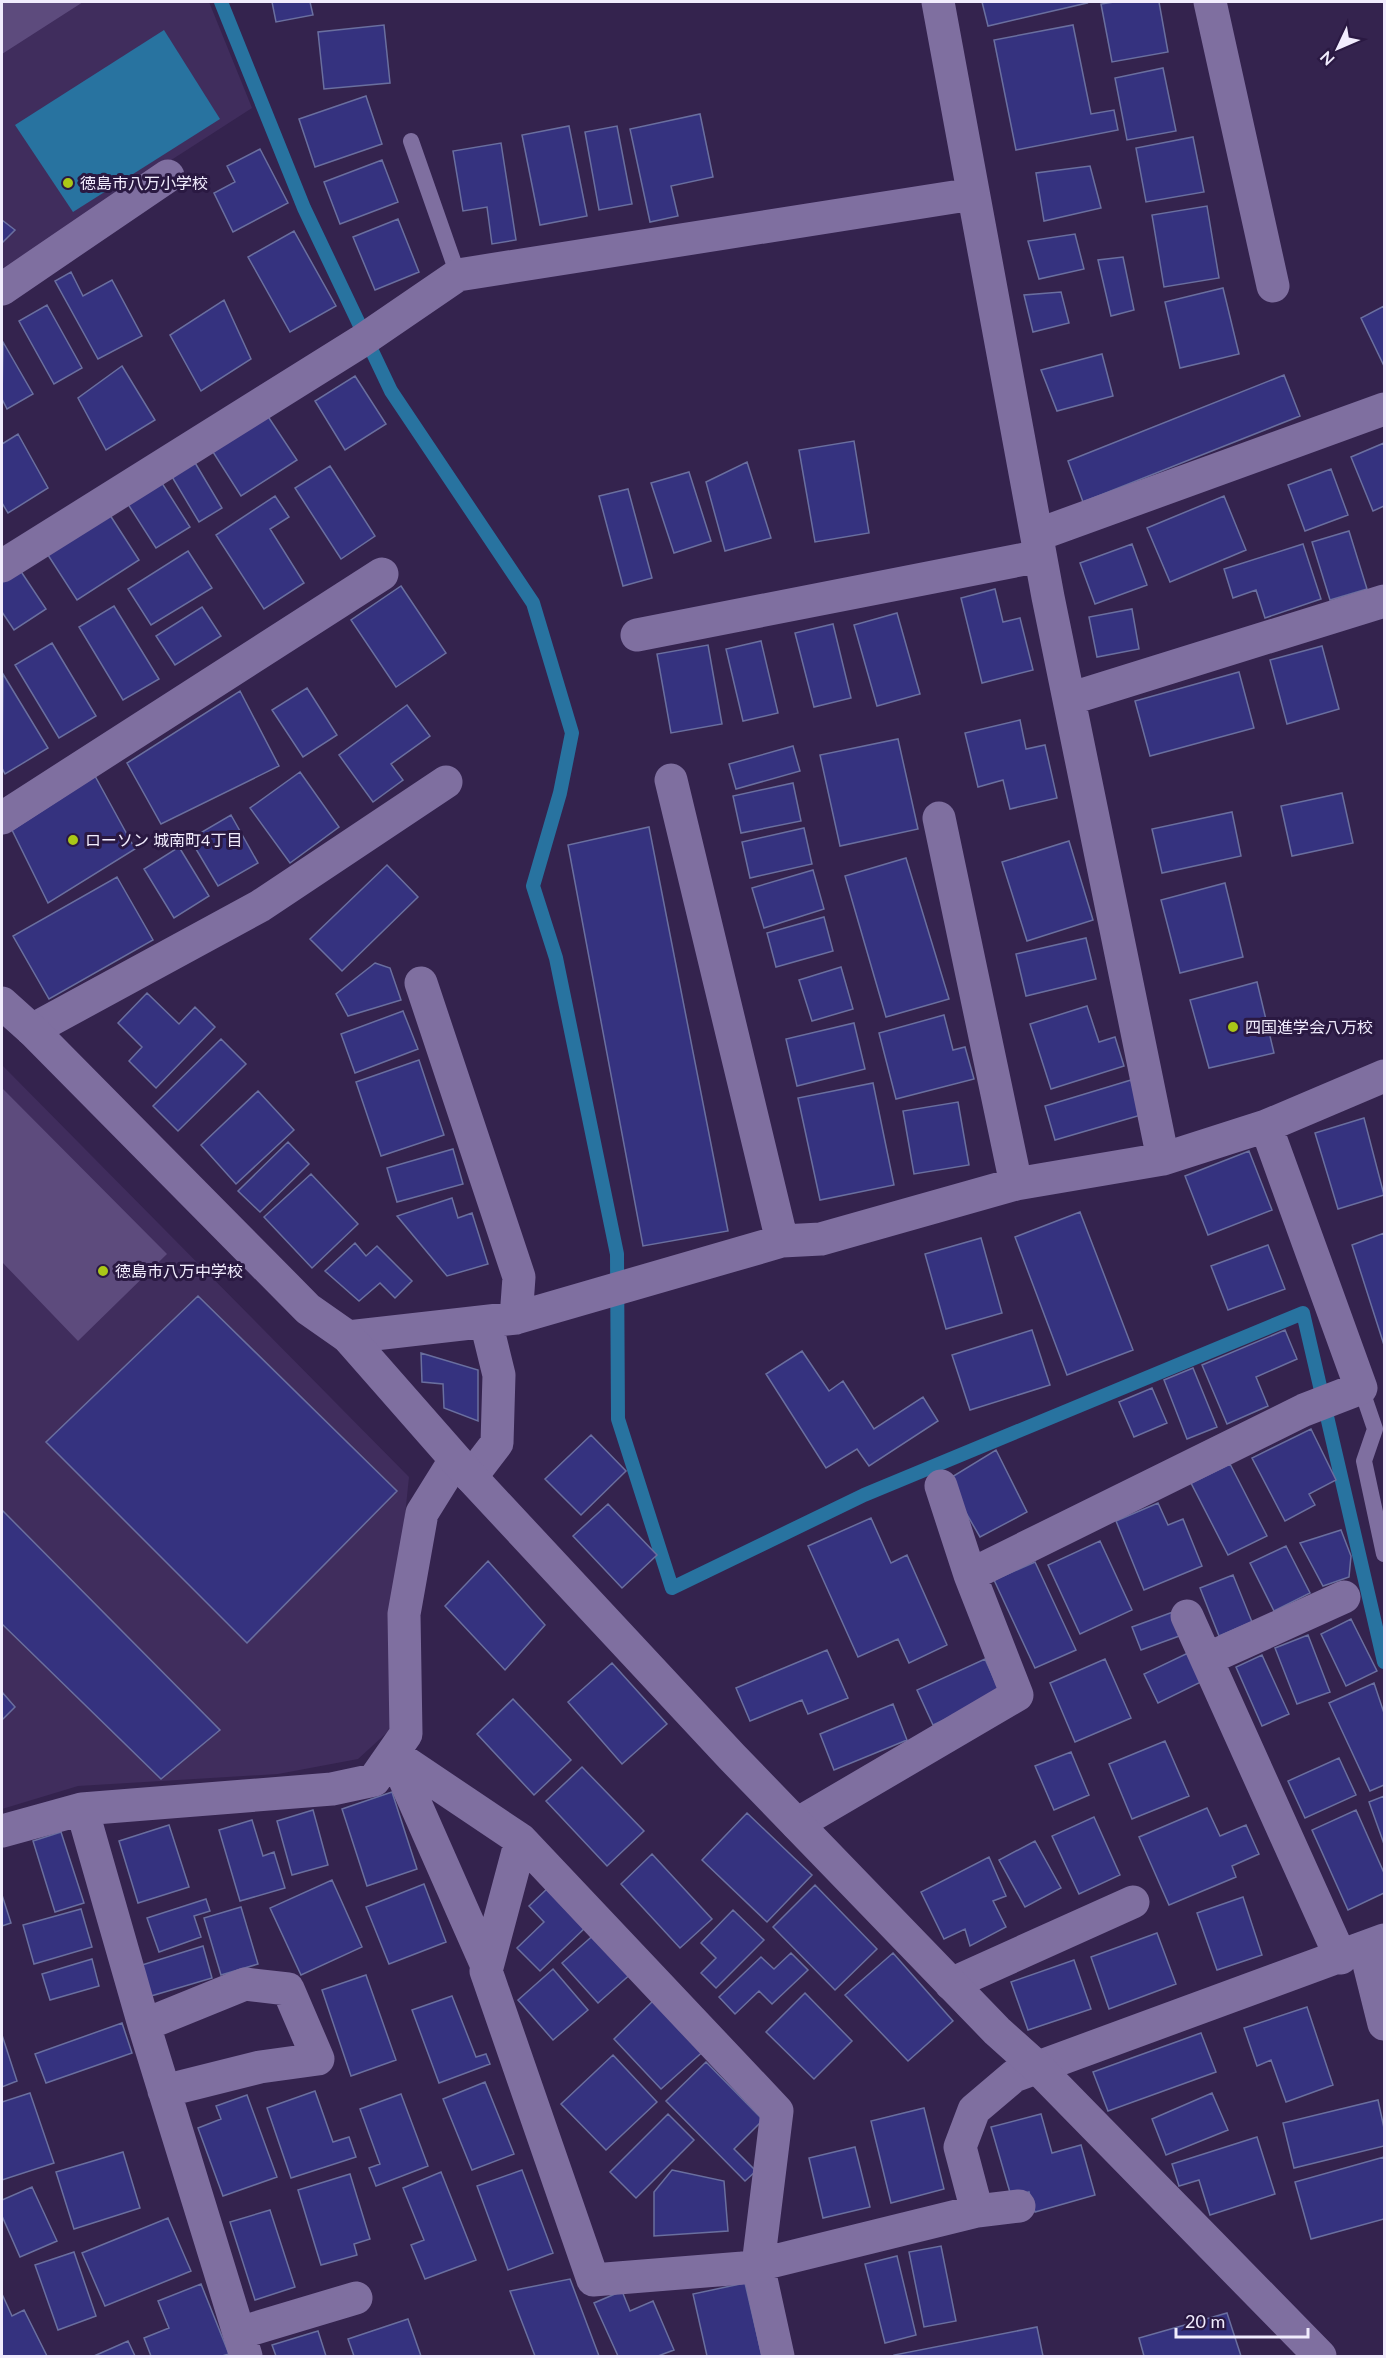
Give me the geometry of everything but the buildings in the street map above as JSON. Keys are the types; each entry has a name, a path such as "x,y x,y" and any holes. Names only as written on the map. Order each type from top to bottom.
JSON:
{"street":[{"path":"938,2 1038,545 1164,1159"},
{"path":"1209,2 1273,286"},
{"path":"2,289 168,176"},
{"path":"2,566 360,342 458,275 973,194"},
{"path":"638,634 1038,545 1384,409"},
{"path":"2,818 382,574"},
{"path":"1069,699 1384,601"},
{"path":"672,780 782,1241"},
{"path":"32,1030 260,906 446,782"},
{"path":"939,818 1016,1184"},
{"path":"2,1831 82,1809 333,1789 374,1780 406,1734 404,1614 422,1513 463,1468 497,1443 501,1320 519,1277 421,983"},
{"path":"2,1003 32,1030 308,1309 348,1337 463,1468 797,1824 951,1984 1036,2066 1320,2356"},
{"path":"348,1337 501,1320 782,1241 821,1239 1016,1184 1164,1159 1266,1126 1384,1076"},
{"path":"970,1575 1304,1410 1361,1388 1266,1126"},
{"path":"797,1824 1017,1695 970,1575 941,1486"},
{"path":"1207,1659 1344,1597"},
{"path":"1187,1616 1207,1659 1363,1949 1384,2024"},
{"path":"393,1753 520,1840 777,2110 758,2265 778,2356"},
{"path":"393,1753 487,1966"},
{"path":"82,1809 144,2025 242,2345 356,2298"},
{"path":"520,1840 486,1971 593,2280 758,2265 977,2211 1019,2206"},
{"path":"951,1984 1133,1902"},
{"path":"977,2211 960,2147 974,2110 1014,2076 1036,2066 1363,1949"},
{"path":"144,2025 245,1984 288,1989 318,2059 260,2067 164,2091"}],"lane":[{"path":"411,141 458,275"},
{"path":"1361,1388 1375,1429 1364,1461 1384,1554"}],"shaded area":[{"name":"徳島市八万小学校","path":"2,2 209,2 252,108 2,269"},
{"path":"2,2 83,2 2,54"},
{"name":"徳島市八万中学校","path":"2,1065 409,1477 395,1612 393,1727 358,1759 278,1774 78,1786 2,1809"},
{"path":"2,1088 167,1254 78,1341 2,1262"}],"water":[{"path":"164,30 220,119 73,212 15,125"}],"waterway":[{"path":"221,2 304,208 391,391 533,603 572,733 560,793 533,886 556,958 617,1254 618,1419 672,1588 864,1495 1303,1313 1384,1662"}],"place":[{"name":"徳島市八万小学校","path":"68,183"},
{"name":"ローソン 城南町4丁目","path":"73,840"},
{"name":"四国進学会八万校","path":"1233,1027"},
{"name":"徳島市八万中学校","path":"103,1271"}]}
